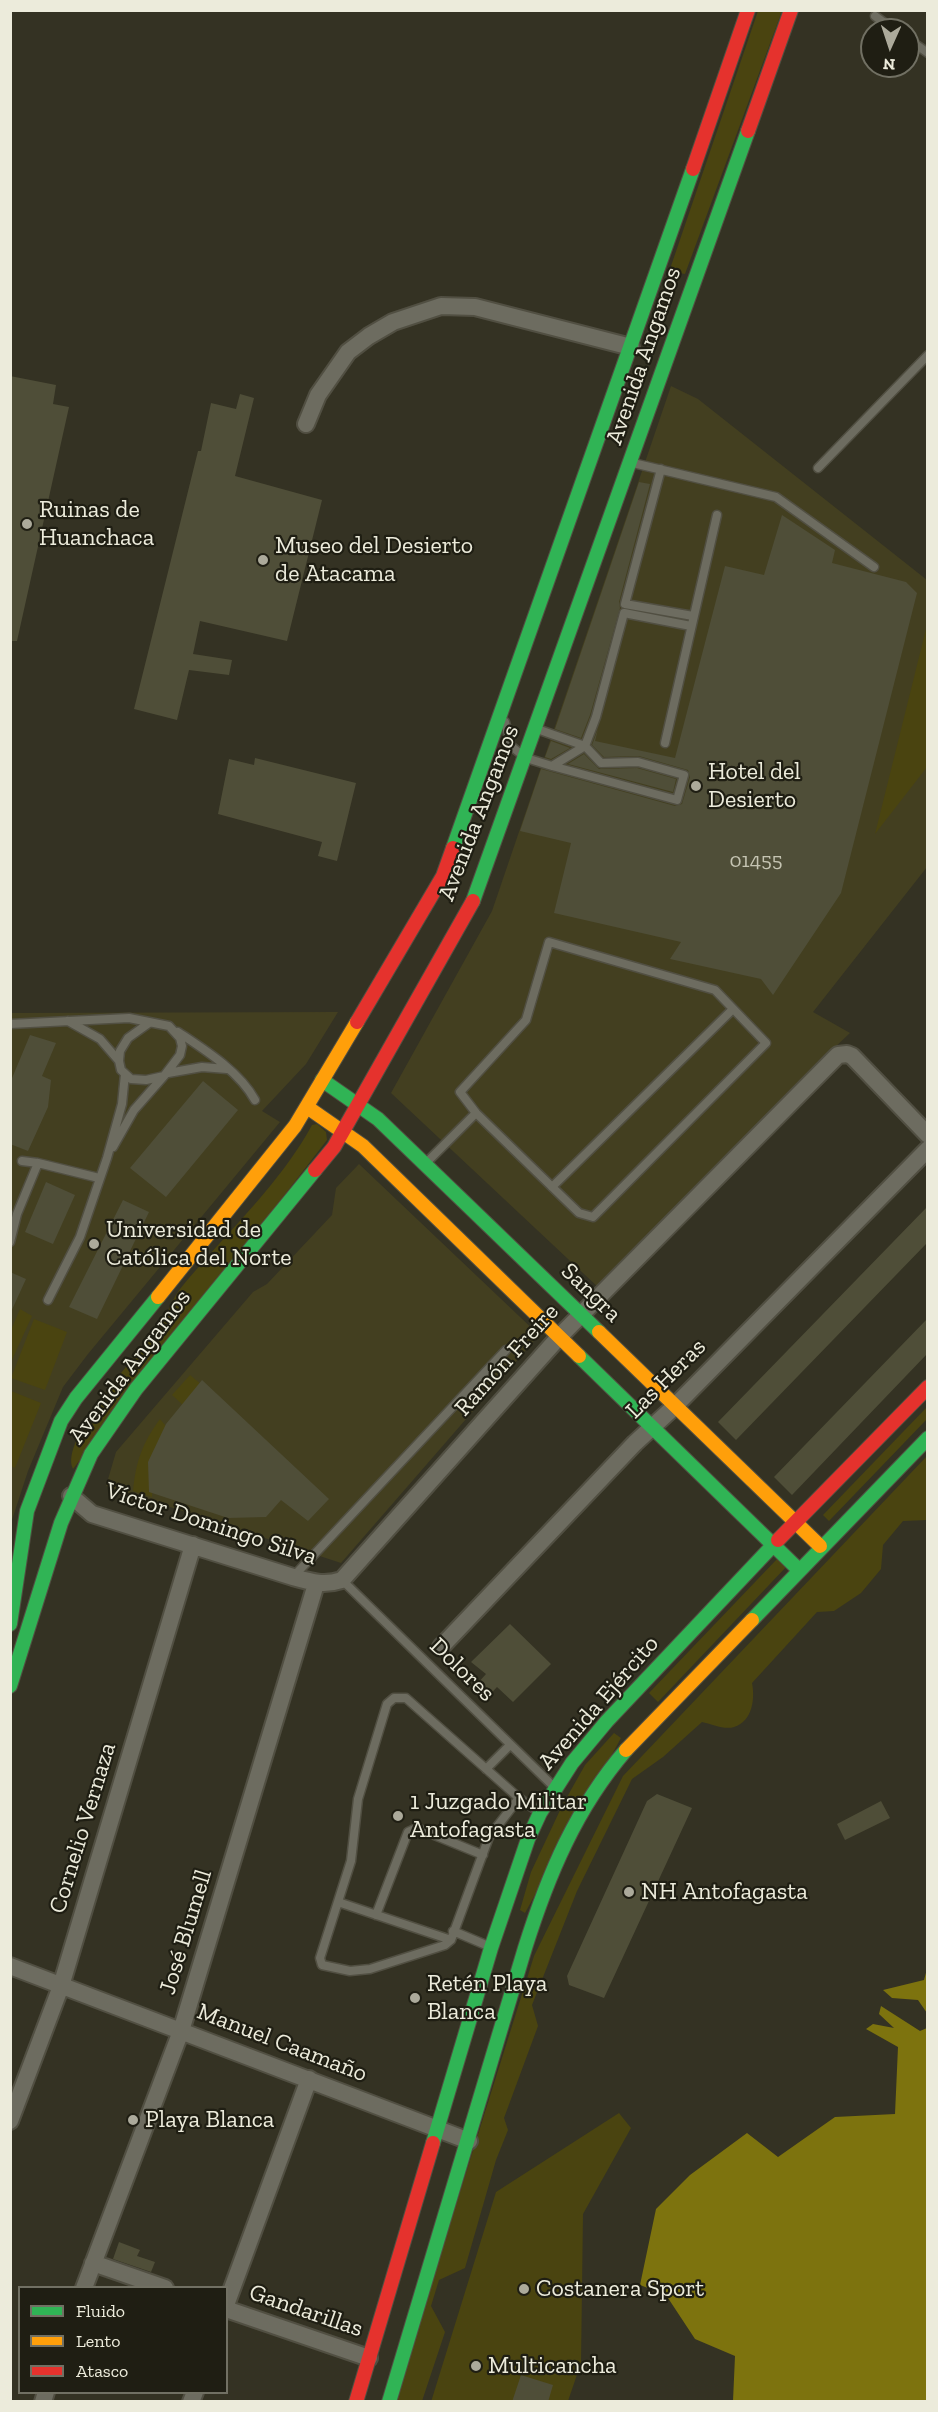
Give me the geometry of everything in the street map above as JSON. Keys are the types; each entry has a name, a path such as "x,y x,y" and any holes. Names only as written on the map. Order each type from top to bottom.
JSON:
{"main road":[{"name":"Avenida Angamos","path":"10,1624 27,1511 61,1421 76,1398 295,1126 443,876 631,347 649,325 656,290 748,10"},
{"name":"Avenida Angamos","path":"10,1686 68,1490 136,1389 334,1147 477,894 674,341 680,305 791,10"},
{"path":"649,325 674,341"},
{"name":"Sangra","path":"322,1080 378,1119 820,1546"},
{"path":"307,1107 363,1146 799,1570"},
{"name":"Avenida Ejército","path":"356,2402 491,1948 528,1839 540,1813 572,1763 607,1721 927,1387"},
{"path":"389,2402 469,2141 532,1924 562,1850 588,1800 622,1754 663,1714 820,1546 927,1438"},
{"path":"51,1444 58,1464"}],"street":[{"path":"306,424 318,395 348,352 393,322 441,306 475,308 631,347"},
{"name":"Ramón Freire","path":"342,1580 559,1337 826,1066 843,1053 852,1056 927,1135"},
{"name":"Las Heras","path":"441,1647 652,1428 927,1149"},
{"name":"Víctor Domingo Silva","path":"68,1490 92,1514 316,1584 329,1584 342,1580"},
{"name":"Cornelio Vernaza","path":"10,2121 61,1986 193,1545"},
{"name":"José Blumell","path":"85,2286 181,2031 316,1584"},
{"name":"Manuel Caamaño","path":"10,1966 469,2141"},
{"path":"228,2302 309,2079"},
{"path":"93,2263 159,2286"},
{"name":"Gandarillas","path":"228,2308 369,2358"}],"lane":[{"path":"818,468 927,355"},
{"path":"631,462 776,497 874,567"},
{"path":"661,469 625,604 693,616"},
{"path":"664,743 717,515"},
{"path":"552,766 585,746 596,717 624,613 691,626"},
{"path":"502,711 511,746 526,758 677,800 684,775 638,762 601,763 585,746 536,729"},
{"path":"549,942 715,990 766,1043 593,1217 579,1213 476,1113 460,1092 525,1020 549,942"},
{"path":"552,1186 733,1009"},
{"path":"10,1024 129,1018 148,1023 161,1023 227,1069 247,1086 255,1100"},
{"path":"67,1021 100,1039 131,1079 155,1080 166,1075 202,1067 227,1069"},
{"path":"118,1061 120,1051 128,1038 148,1023"},
{"path":"107,1158 134,1110 166,1075 180,1055 182,1046 175,1031"},
{"path":"48,1300 80,1237 107,1158 123,1098 125,1074"},
{"path":"425,1164 476,1113"},
{"path":"22,1161 99,1178"},
{"path":"10,1242 16,1214 38,1163"},
{"path":"293,1577 506,1350"},
{"name":"Dolores","path":"342,1580 555,1788"},
{"path":"519,1798 489,1837 451,1940 436,1948 370,1969 350,1971 322,1965 320,1958 354,1850 358,1799 387,1704 394,1698 405,1698 519,1798 540,1813"},
{"path":"486,1769 510,1745"},
{"path":"376,1915 408,1832 412,1829 417,1828 483,1855"},
{"path":"338,1902 451,1940"},
{"path":"453,1931 491,1948"}],"shaded area":[{"path":"758,11 782,11 685,274 673,272 671,266"},
{"path":"671,386 698,399 927,580 927,867 813,1012 850,1033 815,1066 600,1289 391,1093 492,911"},
{"path":"927,625 927,767 875,834"},
{"name":"Universidad de Católica del Norte","path":"338,1012 306,1064 262,1111 280,1122 63,1387 28,1471 11,1523 11,1013"},
{"path":"317,1124 326,1132 327,1140 73,1469 72,1456 77,1439 102,1399 159,1327 183,1285 265,1192 302,1143 312,1125"},
{"path":"359,1164 539,1335 341,1563 106,1486 116,1452 253,1292 267,1284 332,1215 336,1188"},
{"path":"20,1309 32,1316 11,1362 11,1330"},
{"path":"34,1319 67,1332 45,1390 11,1378"},
{"path":"190,1375 202,1385 184,1406 172,1395"},
{"path":"11,1391 41,1403 15,1468 11,1466"},
{"path":"927,1407 927,1419 829,1521 823,1515"},
{"path":"160,1419 170,1431 152,1477 152,1497 133,1491 141,1453"},
{"path":"927,1456 927,1520 903,1521 883,1545 881,1569 861,1593 834,1611 817,1612 752,1683 751,1708 745,1720 734,1727 726,1728 702,1722 663,1757 632,1779 577,1891 532,2005 538,2026 504,2118 508,2130 496,2160 465,2268 439,2280 431,2306 445,2332 422,2401 394,2402 534,1956 623,1776"},
{"path":"778,1558 787,1566 658,1702 649,1693"},
{"path":"614,1733 621,1738 525,1913 520,1910 531,1872 562,1806 585,1765"},
{"path":"927,1969 927,2013 918,2000 892,1998 883,1990 924,1980"},
{"path":"881,2006 920,2031 927,2028 927,2401 733,2401 735,2356 695,2339 666,2295 640,2285 656,2209 690,2175 747,2133 778,2157 835,2117 895,2114 898,2047 866,2029 873,2024 894,2028 879,2014"},
{"name":"Costanera Sport","path":"619,2113 631,2128 583,2214 581,2363 568,2401 431,2402 496,2192"}],"building":[{"name":"Ruinas de Huanchaca","path":"10,376 56,385 53,404 69,407 17,641 10,641"},
{"name":"Museo del Desierto de Atacama","path":"240,394 254,398 235,476 322,500 287,641 200,621 193,654 232,660 229,675 189,670 177,720 134,709 198,451 201,451 211,403 236,409"},
{"path":"639,482 650,484 619,602 620,608 590,715 581,738 555,729"},
{"path":"782,515 835,550 832,563 906,582 917,593 841,893 773,995 761,979 670,959 681,942 554,913 571,843 520,831 541,769 675,806 682,804 690,777 688,770 639,756 604,757 592,745 598,729 595,741 675,758 725,566 764,575"},
{"path":"551,741 570,748 551,759 545,757"},
{"path":"584,754 599,769 637,768 676,779 673,792 568,764"},
{"path":"255,758 356,783 337,861 318,856 322,842 218,814 229,759 254,765"},
{"path":"30,1035 56,1043 42,1076 51,1080 48,1107 28,1151 10,1144 10,1083"},
{"path":"203,1081 238,1110 166,1197 130,1168"},
{"path":"46,1182 75,1195 53,1244 25,1232"},
{"path":"123,1200 149,1212 97,1319 69,1307"},
{"path":"927,1207 927,1243 736,1440 718,1422"},
{"path":"10,1272 26,1279 10,1314"},
{"path":"927,1319 927,1354 792,1495 774,1477"},
{"path":"202,1380 329,1499 308,1521 281,1500 266,1517 228,1518 149,1492 148,1462 166,1424"},
{"path":"510,1624 551,1664 513,1702 497,1687 484,1701 476,1691 477,1684 486,1674 471,1662"},
{"name":"NH Antofagasta","path":"657,1794 692,1808 604,1998 569,1985 567,1976 647,1801"},
{"path":"881,1801 890,1818 845,1840 837,1824"},
{"path":"119,2242 140,2250 137,2256 155,2262 151,2272 113,2259"},
{"path":"521,2375 553,2385 548,2402 512,2402"}],"traffic: fast":[{"path":"473,901 748,131"},
{"path":"453,848 693,169"},
{"path":"322,1080 378,1119 599,1332"},
{"path":"10,1686 61,1523 91,1454 136,1389 315,1170"},
{"path":"10,1624 27,1511 61,1421 76,1398 158,1297"},
{"path":"579,1356 799,1570"},
{"path":"752,1620 928,1438"},
{"path":"433,2143 491,1948 528,1839 540,1813 572,1763 607,1721 778,1540"},
{"path":"389,2402 543,1894 578,1819 592,1795 626,1750"}],"traffic: slow":[{"path":"158,1297 295,1126 357,1022"},
{"path":"307,1107 363,1146 579,1356"},
{"path":"599,1332 820,1546"},
{"path":"626,1750 752,1620"}],"traffic: jam":[{"path":"693,169 748,10"},
{"path":"748,131 791,10"},
{"path":"357,1022 443,876 453,848"},
{"path":"315,1170 334,1147 473,901"},
{"path":"778,1540 928,1387"},
{"path":"356,2402 433,2143"}],"place":[{"name":"Ruinas de Huanchaca","path":"27,524"},
{"name":"Museo del Desierto de Atacama","path":"263,560"},
{"name":"Hotel del Desierto","path":"696,786"},
{"name":"Universidad de Católica del Norte","path":"94,1244"},
{"name":"1 Juzgado Militar Antofagasta","path":"398,1816"},
{"name":"NH Antofagasta","path":"629,1892"},
{"name":"Retén Playa Blanca","path":"415,1998"},
{"name":"Playa Blanca","path":"133,2120"},
{"name":"Costanera Sport","path":"524,2289"},
{"name":"Multicancha","path":"476,2366"}]}
